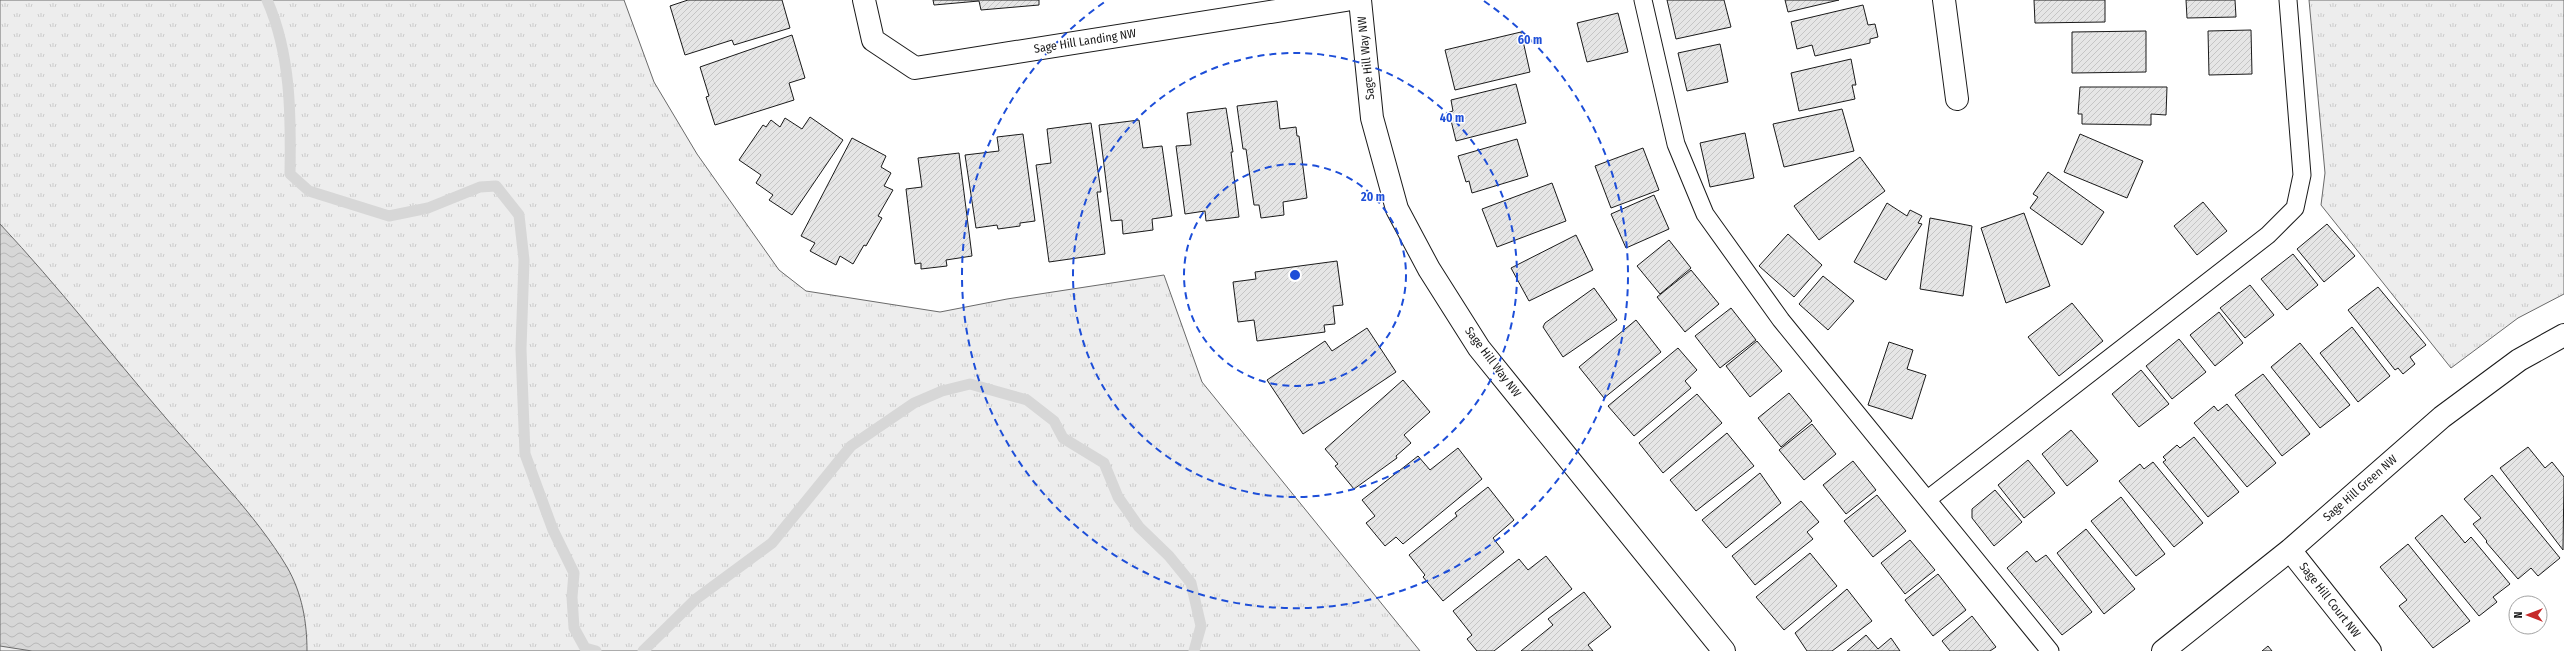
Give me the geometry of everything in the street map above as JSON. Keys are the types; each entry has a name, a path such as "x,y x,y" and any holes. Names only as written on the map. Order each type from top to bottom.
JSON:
{"street":[{"name":"Sage Hill Landing NW","path":"864,0 873,40 915,68 1346,0"},
{"name":"Sage Hill Way NW","path":"1360,0 1372,118 1397,209 1429,269 1479,348 1724,651"},
{"path":"1944,0 1957,100"},
{"name":"Sage Hill Green NW","path":"2163,651 2290,550 2442,417 2519,360 2564,335"},
{"name":"Sage Hill Court NW","path":"2290,550 2370,651"}],"lane":[{"path":"1643,0 1676,144 1705,214 1781,320 2050,651"},
{"path":"1928,499 2268,235 2295,208 2302,175 2288,0"}],"green space":[{"path":"0,0 624,0 654,82 697,154 779,270 806,291 940,312 1007,299 1164,275 1202,382 1420,651 0,651"},
{"path":"2309,0 2564,0 2564,294 2518,318 2451,368 2321,205 2325,173"}],"water":[{"path":"0,224 43,271 260,528 287,567 300,597 305,619 307,651 32,651 0,646"}],"building":[{"path":"688,0 782,0 790,28 734,45 732,40 685,55 670,6"},
{"path":"933,0 1039,0 1039,5 981,10 979,1 934,5"},
{"path":"1667,0 1724,0 1731,27 1676,39"},
{"path":"1785,0 1839,0 1788,12"},
{"path":"2034,0 2105,0 2105,22 2035,23"},
{"path":"2186,0 2235,0 2236,17 2187,18"},
{"path":"1863,5 1868,25 1875,24 1878,37 1870,39 1870,43 1815,56 1812,45 1797,49 1791,22"},
{"path":"1618,13 1628,52 1587,62 1577,23"},
{"path":"2251,30 2252,74 2209,75 2208,31"},
{"path":"2146,31 2146,72 2072,73 2072,32"},
{"path":"1521,32 1530,72 1455,90 1445,50"},
{"path":"792,35 805,78 789,83 794,100 715,125 706,97 709,96 700,67"},
{"path":"1720,44 1728,82 1687,91 1678,53"},
{"path":"1851,59 1856,85 1852,85 1855,99 1799,111 1791,73"},
{"path":"1516,84 1526,123 1456,141 1449,112 1453,111 1451,100"},
{"path":"2080,87 2167,87 2166,115 2151,114 2151,125 2082,124 2082,114 2078,114"},
{"path":"1277,101 1280,129 1296,127 1297,136 1299,136 1307,198 1283,202 1284,215 1261,218 1259,205 1254,205 1246,149 1243,149 1237,106"},
{"path":"1226,108 1233,152 1231,152 1239,217 1206,221 1205,211 1185,214 1176,146 1191,145 1187,113"},
{"path":"1842,109 1854,151 1784,167 1773,124"},
{"path":"810,117 843,140 792,215 769,200 773,195 756,183 761,175 739,160 763,125 766,127 771,120 780,127 785,118 802,129"},
{"path":"1139,120 1143,148 1162,146 1172,216 1152,219 1153,230 1123,234 1122,220 1111,221 1099,125"},
{"path":"1091,123 1101,192 1097,192 1105,254 1049,262 1036,165 1051,163 1047,129"},
{"path":"1745,133 1754,178 1710,187 1700,143"},
{"path":"1023,134 1035,221 1020,223 1020,226 998,229 997,225 976,228 965,155 999,151 997,137"},
{"path":"2080,134 2143,161 2127,198 2064,172"},
{"path":"852,138 886,156 881,167 891,173 884,186 893,190 878,216 882,218 866,246 864,245 853,264 840,256 836,265 810,251 815,243 801,236"},
{"path":"1517,139 1528,176 1472,193 1469,181 1466,182 1458,156"},
{"path":"1643,148 1659,190 1611,208 1595,166"},
{"path":"959,153 972,256 946,260 947,266 921,269 921,263 915,264 906,189 922,187 918,158"},
{"path":"1860,157 1885,191 1819,240 1794,206"},
{"path":"2048,172 2104,212 2082,245 2030,208 2038,197 2033,194"},
{"path":"1552,183 1566,221 1497,247 1482,209"},
{"path":"1654,195 1669,229 1626,248 1611,214"},
{"path":"2203,202 2227,231 2197,255 2174,226"},
{"path":"1887,203 1907,216 1910,210 1922,216 1918,223 1922,224 1886,280 1854,262"},
{"path":"2024,213 2050,286 2006,303 1981,228"},
{"path":"1930,218 1972,226 1963,296 1920,289"},
{"path":"2327,224 2355,256 2324,282 2297,249"},
{"path":"1788,234 1822,265 1794,297 1759,266"},
{"path":"1576,235 1593,270 1529,301 1511,268"},
{"path":"1669,240 1691,268 1660,294 1637,266"},
{"path":"2293,254 2318,285 2287,310 2261,279"},
{"path":"1337,261 1343,305 1333,306 1335,324 1324,325 1325,332 1257,341 1254,320 1238,322 1233,282 1256,279 1255,272"},
{"path":"1691,270 1719,304 1685,332 1657,297"},
{"path":"1823,276 1854,301 1828,330 1799,304"},
{"path":"2250,285 2274,315 2245,338 2220,308"},
{"path":"2378,287 2426,345 2410,357 2415,364 2403,374 2398,368 2395,370 2348,310"},
{"path":"1594,288 1617,320 1563,357 1543,327 1545,323"},
{"path":"2072,303 2103,341 2059,376 2028,337"},
{"path":"1731,308 1756,340 1720,368 1695,336"},
{"path":"2219,312 2243,343 2215,366 2190,335"},
{"path":"1636,320 1661,352 1604,398 1579,367"},
{"path":"2352,327 2390,376 2358,402 2320,353"},
{"path":"1367,328 1396,372 1303,434 1267,380 1325,341 1332,351"},
{"path":"2179,339 2206,372 2172,399 2146,366"},
{"path":"1757,341 1782,371 1750,397 1726,366"},
{"path":"1889,342 1913,350 1907,369 1926,375 1912,419 1868,405"},
{"path":"2300,343 2350,405 2320,428 2271,367"},
{"path":"1678,348 1697,370 1685,381 1691,388 1634,436 1608,406"},
{"path":"2141,370 2169,404 2139,427 2112,394"},
{"path":"2263,374 2310,434 2282,456 2235,395"},
{"path":"1403,380 1430,412 1404,435 1411,443 1396,456 1397,458 1354,489 1335,466 1338,464 1325,449"},
{"path":"1789,393 1812,421 1781,447 1758,418"},
{"path":"1697,394 1722,423 1663,473 1639,443"},
{"path":"2227,404 2276,463 2247,487 2194,423 2214,406 2218,411"},
{"path":"1812,424 1836,454 1804,480 1779,450"},
{"path":"2071,430 2098,461 2067,486 2042,454"},
{"path":"1727,433 1754,466 1696,511 1670,480"},
{"path":"2194,437 2239,492 2208,517 2163,462 2166,460 2163,457 2177,445 2180,448"},
{"path":"2528,447 2545,468 2552,462 2564,477 2563,550 2500,468"},
{"path":"1458,448 1482,479 1403,544 1396,537 1385,546 1366,523 1375,516 1362,500 1418,456 1430,470"},
{"path":"2028,460 2055,493 2024,518 1998,485"},
{"path":"1853,461 1876,490 1846,514 1823,485"},
{"path":"2153,462 2203,523 2174,547 2119,481 2140,464 2144,469"},
{"path":"1760,473 1781,503 1726,548 1702,520"},
{"path":"2492,475 2560,558 2538,576 2531,568 2518,579 2486,542 2487,541 2473,524 2481,518 2464,499"},
{"path":"1488,487 1514,520 1493,538 1504,552 1443,601 1423,577 1425,575 1409,555 1457,516 1455,513"},
{"path":"1995,490 2022,522 1994,546 1972,518 1972,509"},
{"path":"1877,495 1906,531 1873,557 1844,521"},
{"path":"2121,497 2165,554 2136,576 2091,521"},
{"path":"1801,501 1819,522 1807,532 1813,539 1755,585 1732,556"},
{"path":"2442,515 2465,543 2471,537 2510,584 2493,597 2497,602 2479,616 2415,538"},
{"path":"2086,529 2135,589 2104,614 2057,553"},
{"path":"1910,540 1935,570 1905,594 1881,563"},
{"path":"2408,544 2470,621 2433,648 2399,606 2407,600 2380,567"},
{"path":"2027,551 2036,562 2046,555 2092,612 2062,635 2007,568"},
{"path":"1810,553 1837,586 1784,630 1756,597"},
{"path":"1546,556 1572,589 1494,651 1477,651 1467,639 1472,635 1453,611 1519,559 1528,570"},
{"path":"1938,574 1966,610 1933,636 1905,600"},
{"path":"1847,589 1872,621 1832,651 1807,651 1795,633"},
{"path":"1584,592 1611,627 1588,645 1593,651 1521,651 1553,625 1548,619"},
{"path":"1972,616 1996,647 1990,651 1950,651 1942,641"},
{"path":"1866,635 1878,649 1891,638 1900,651 1847,651"},
{"path":"2268,646 2272,651 2262,651"}],"waterway":[{"path":"267,0 281,42 288,85 290,174 309,191 389,216 428,208 480,187 496,186 519,215 524,260 521,349 525,454 553,530 574,573 572,597 574,628 585,648 596,651"},
{"path":"643,651 696,599 772,543 851,446 914,403 942,391 970,384 1027,400 1054,421 1063,438 1104,463 1118,497 1139,527 1169,556 1191,583 1201,626 1194,651"}]}
